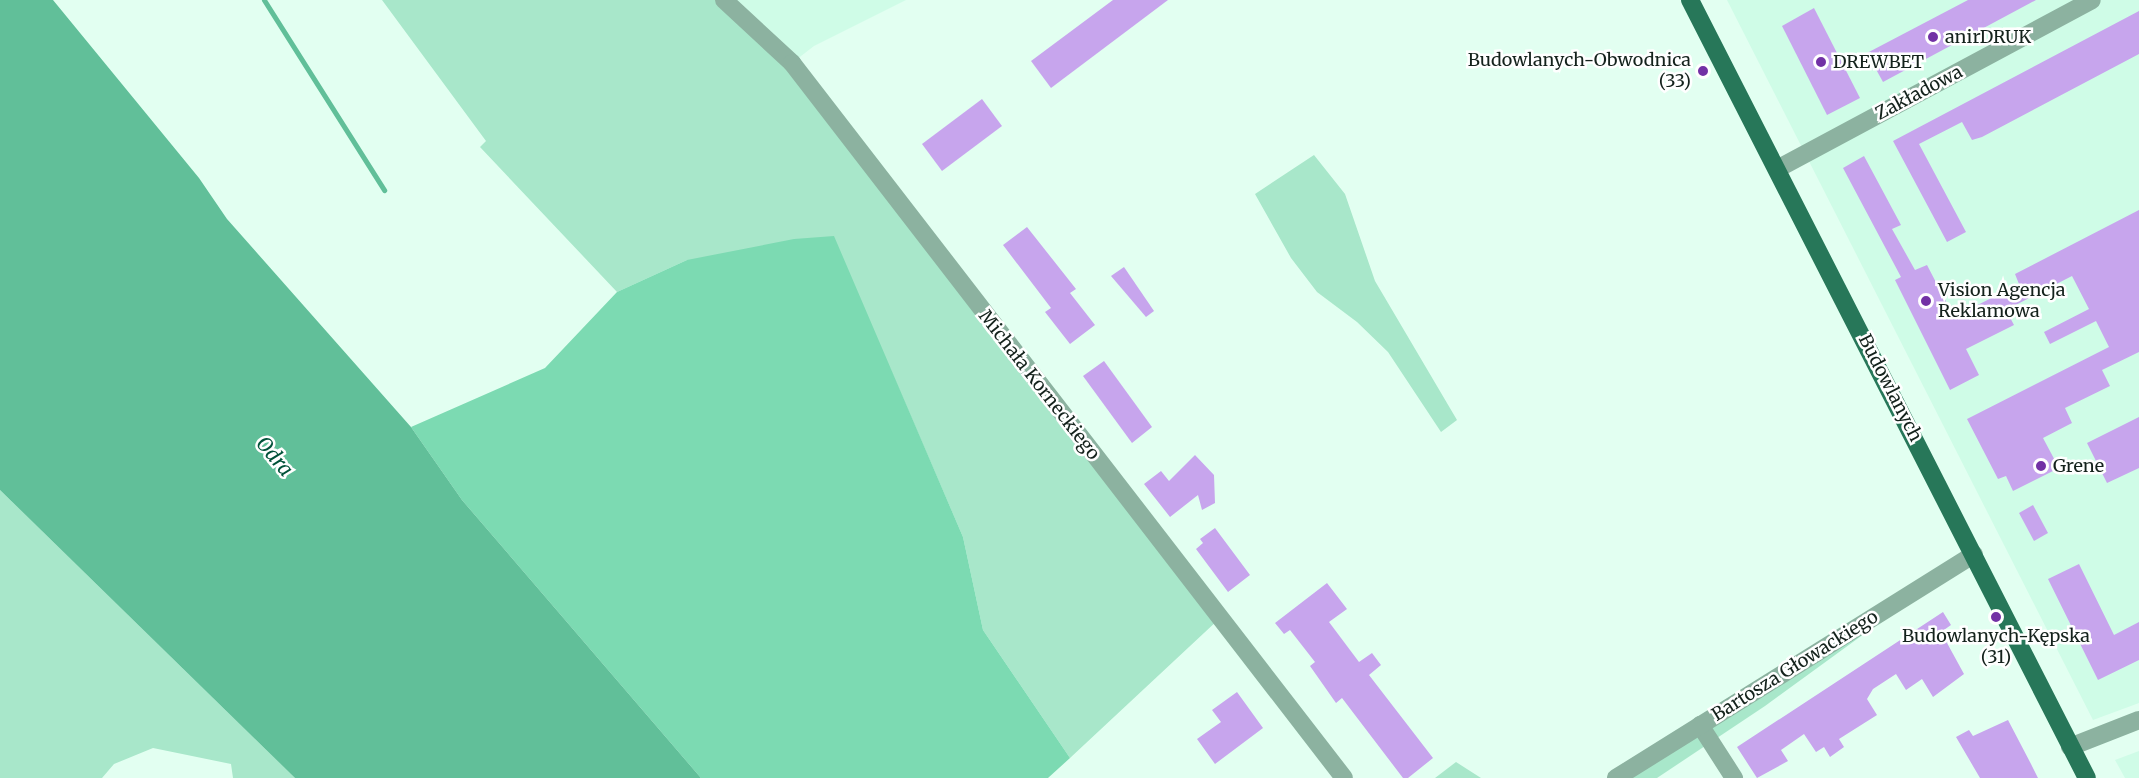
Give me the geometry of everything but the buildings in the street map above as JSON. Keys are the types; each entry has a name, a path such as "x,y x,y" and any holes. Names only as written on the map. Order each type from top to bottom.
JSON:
{"main road":[{"name":"Budowlanych","path":"1690,0 2087,778"}],"street":[{"name":"Michała Korneckiego","path":"724,0 792,63 1344,778"},
{"name":"Zakładowa","path":"1777,169 2092,0"},
{"name":"Bartosza Głowackiego","path":"1616,778 1974,554"},
{"path":"2070,747 2139,720"},
{"path":"1701,725 1734,778"}],"shaded area":[{"path":"382,0 724,0 792,63 1219,619 1070,758 983,630 963,537 890,368 687,260 617,292 480,147 486,141"},
{"path":"724,0 906,0 814,46 792,63"},
{"path":"1727,0 2139,0 2139,703 2093,720"},
{"path":"1314,155 1345,194 1375,281 1457,420 1441,432 1388,352 1357,322 1317,292 1291,258 1255,194"},
{"path":"834,236 963,537 983,630 1070,758 1048,778 701,778 462,500 411,427 545,368 617,292 687,260 794,239"},
{"path":"0,490 295,778 233,778 231,764 153,748 114,764 102,778 0,778"},
{"path":"1974,554 1765,706 1657,778 1616,778"},
{"path":"2139,751 2139,778 2125,778 2115,760"},
{"path":"1456,762 1481,778 1435,778"}],"water":[{"name":"Odra","path":"0,0 53,0 199,178 227,219 411,427 462,500 701,778 295,778 0,490"}],"waterway":[{"path":"264,0 384,190"}],"place":[{"name":"anirDRUK","path":"1933,37"},
{"name":"DREWBET","path":"1821,62"},
{"name":"Budowlanych-Obwodnica (33)","path":"1703,71"},
{"name":"Vision Agencja Reklamowa","path":"1926,301"},
{"name":"Grene","path":"2041,466"},
{"name":"Budowlanych-Kępska (31)","path":"1996,617"}]}
